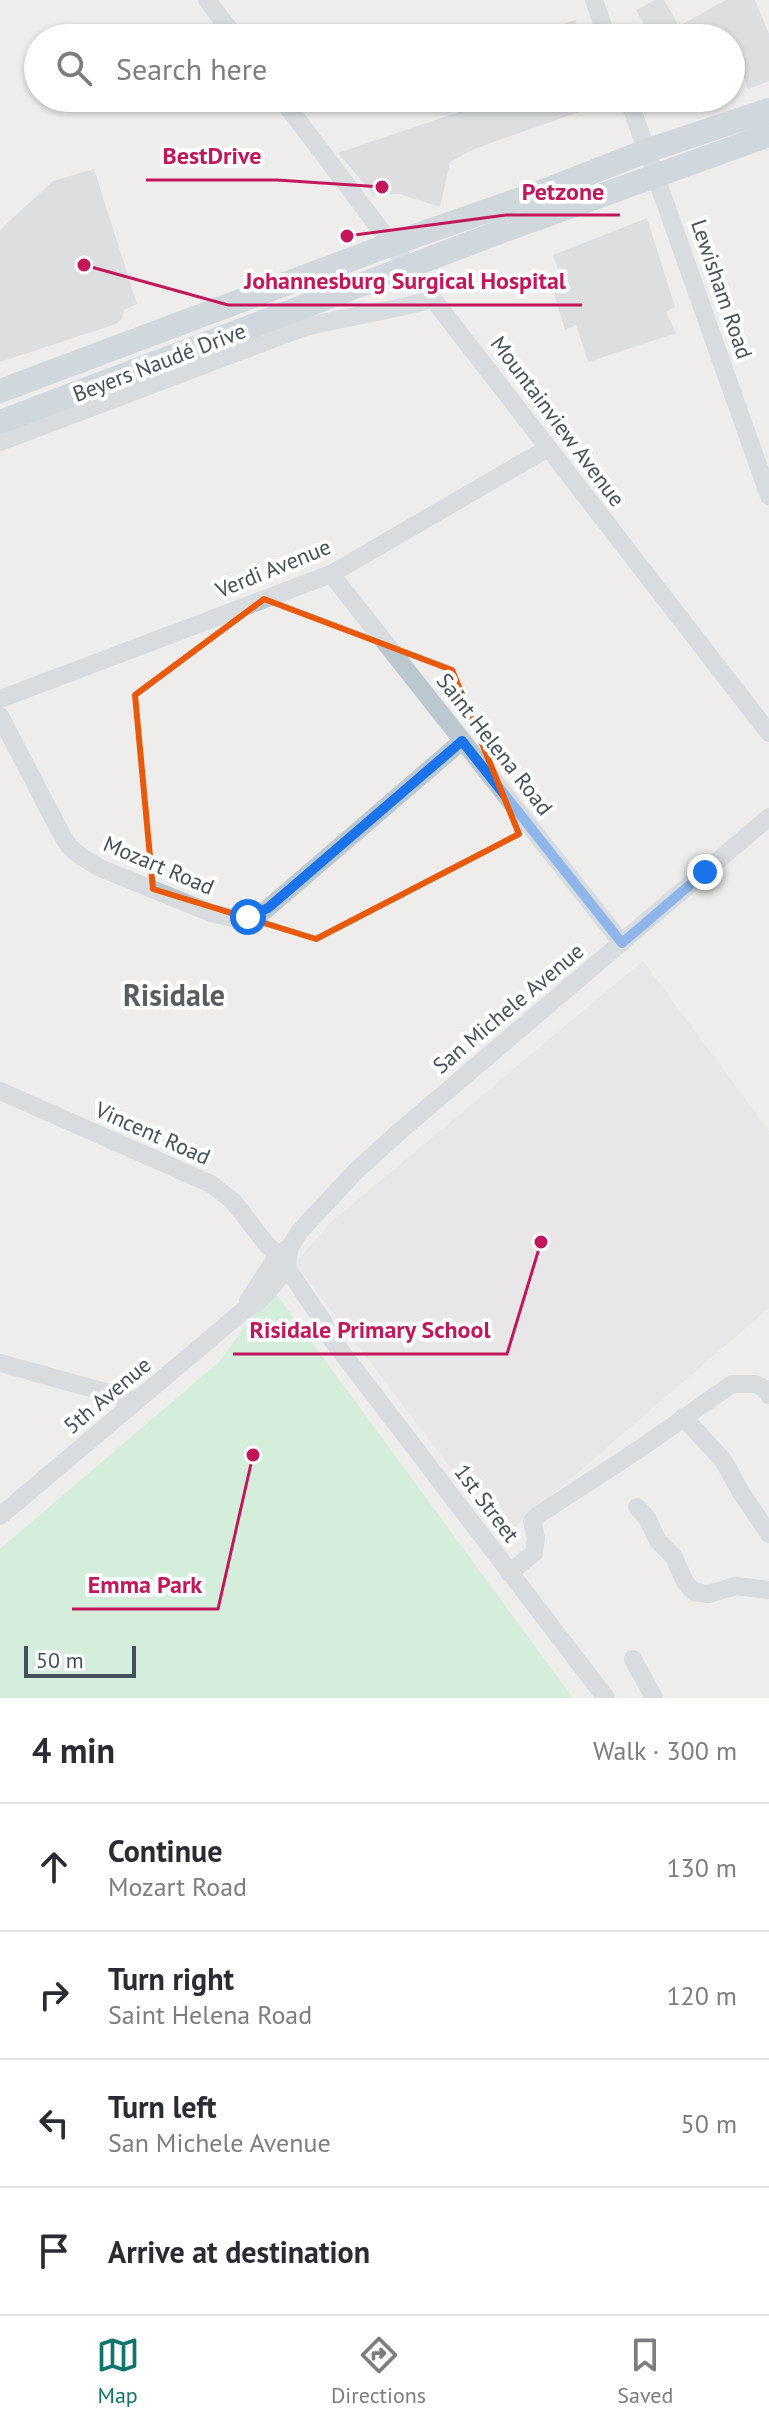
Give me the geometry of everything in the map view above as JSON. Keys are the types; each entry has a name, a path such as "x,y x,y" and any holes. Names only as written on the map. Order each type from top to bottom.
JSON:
{"main road":[{"name":"Beyers Naudé Drive","path":"0,391 646,151 769,110"},
{"name":"Beyers Naudé Drive","path":"0,422 505,230 769,135"}],"street":[{"path":"207,0 225,24"},
{"path":"594,0 602,24"},
{"name":"Mountainview Avenue","path":"292,112 769,733"},
{"name":"Lewisham Road","path":"633,112 769,496"},
{"name":"Beyers Naudé Drive","path":"0,442 302,328 433,299"},
{"name":"Verdi Avenue","path":"0,699 331,574 548,448"},
{"name":"Saint Helena Road","path":"331,574 622,943"},
{"name":"Mozart Road","path":"0,716 63,837 79,855 126,879 211,913 237,919 260,914 268,908 462,741"},
{"name":"San Michele Avenue","path":"243,1311 300,1231 356,1171 769,817"},
{"name":"Vincent Road","path":"0,1091 211,1184 244,1213 279,1258"},
{"name":"1st Street","path":"279,1258 323,1321 330,1337 606,1698"},
{"name":"5th Avenue","path":"0,1516 243,1311"},
{"path":"0,1363 137,1401"},
{"path":"509,1573 534,1553 534,1519 726,1387 736,1383 759,1386 769,1395"},
{"path":"683,1417 723,1460 769,1534"},
{"path":"637,1507 647,1518 658,1541 674,1557 679,1571 694,1592 708,1594 736,1586 769,1590"},
{"path":"633,1659 654,1698"}],"highlighted area":[{"path":"264,599 452,670 519,834 316,939 153,889 135,695"}],"shaded area":[{"path":"643,961 769,1131 769,1308 503,1537 295,1263 332,1221"}],"green space":[{"path":"272,1288 573,1698 0,1698 0,1549 220,1361"}],"building":[{"path":"655,0 664,0 678,24 644,24 636,10"},
{"path":"726,0 755,0 769,34 769,81 748,89 745,80 745,24 683,24"},
{"path":"459,112 579,112 474,149 450,162 440,207 399,194 374,195 338,153"},
{"path":"94,169 137,304 124,310 122,319 116,324 0,362 0,230 53,181"},
{"path":"647,218 675,307 666,312 676,333 588,362 576,325 565,330 554,293 565,290 553,255"}],"place":[{"name":"BestDrive","path":"382,187"},
{"name":"Petzone","path":"347,236"},
{"name":"Johannesburg Surgical Hospital","path":"84,265"},
{"name":"Risidale Primary School","path":"541,1242"},
{"name":"Emma Park","path":"253,1455"}],"district":[{"name":"Risidale","path":"174,996"}],"route":[{"path":"248,917 268,908 462,741 622,943 705,872"}]}
